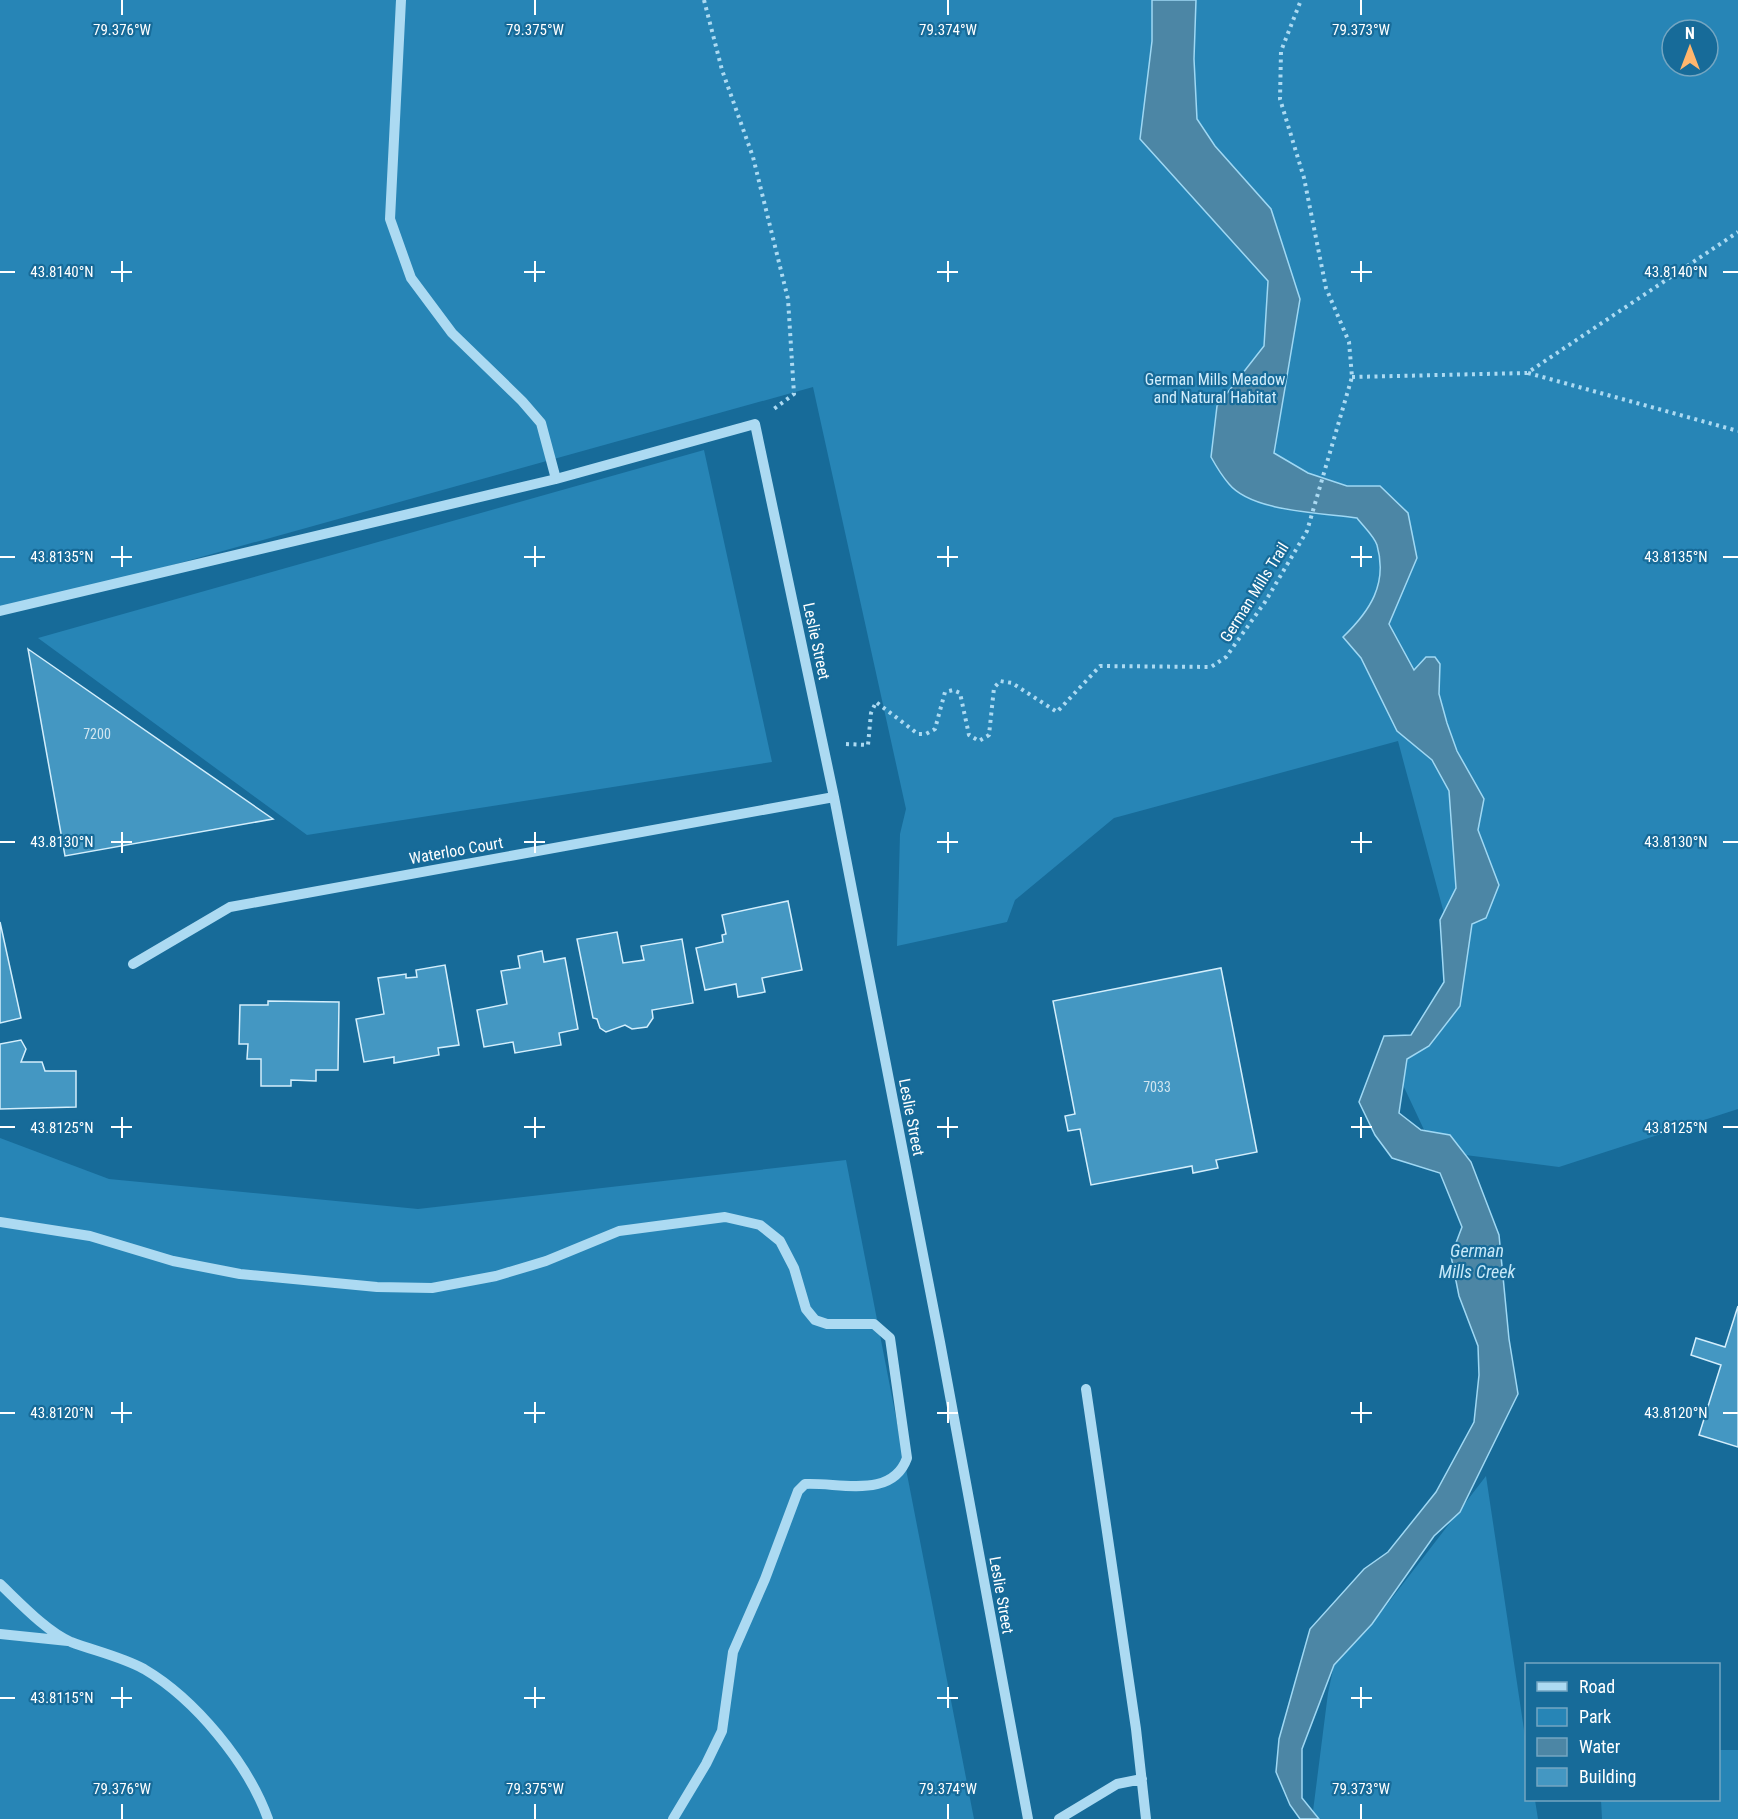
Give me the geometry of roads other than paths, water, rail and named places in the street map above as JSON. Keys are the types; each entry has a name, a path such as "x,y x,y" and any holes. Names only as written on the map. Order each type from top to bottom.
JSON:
{"street":[{"path":"0,611 555,479 541,423 522,400 452,333 424,296 411,278 390,219 401,0"},
{"name":"Leslie Street","path":"555,479 755,424 834,797 942,1353 1028,1819"},
{"name":"Waterloo Court","path":"133,964 230,906 834,797"},
{"path":"0,1222 90,1236 173,1261 240,1275 377,1287 432,1288 496,1276 546,1261 619,1231 725,1217 748,1221 769,1231 780,1241 794,1268 806,1309 815,1320 826,1324 874,1324 890,1338 907,1458 903,1468 893,1480 874,1485 805,1484 792,1502 765,1579 733,1652 722,1731 706,1764 673,1819"},
{"path":"1086,1389 1146,1819"},
{"path":"0,1584 24,1607 69,1641"},
{"path":"0,1634 69,1641 144,1669 192,1706 217,1733 242,1770 268,1819"},
{"path":"1059,1819 1117,1784 1142,1779"}],"water":[{"name":"German Mills Creek","path":"1152,0 1196,0 1194,59 1197,119 1215,146 1271,209 1300,299 1274,453 1308,473 1347,486 1380,486 1408,513 1417,558 1389,624 1414,670 1426,657 1435,657 1440,664 1439,694 1457,751 1484,799 1478,830 1499,885 1486,918 1472,924 1460,1006 1429,1046 1407,1059 1399,1113 1421,1130 1450,1135 1471,1162 1499,1235 1509,1339 1518,1394 1460,1512 1434,1536 1372,1624 1334,1665 1302,1749 1302,1798 1319,1819 1300,1819 1290,1805 1276,1772 1279,1739 1310,1629 1364,1569 1388,1552 1436,1492 1474,1422 1479,1375 1478,1346 1459,1296 1451,1256 1462,1227 1440,1173 1392,1158 1375,1135 1359,1102 1384,1036 1411,1035 1444,982 1440,920 1456,888 1449,791 1432,760 1397,731 1361,658 1343,637 1369,607 1378,584 1380,559 1373,538 1357,518 1289,510 1271,506 1240,493 1229,484 1211,457 1217,406 1264,346 1268,281 1140,139 1152,41"}],"park label":[{"name":"German Mills Meadow and Natural Habitat","path":"1215,388"}]}
